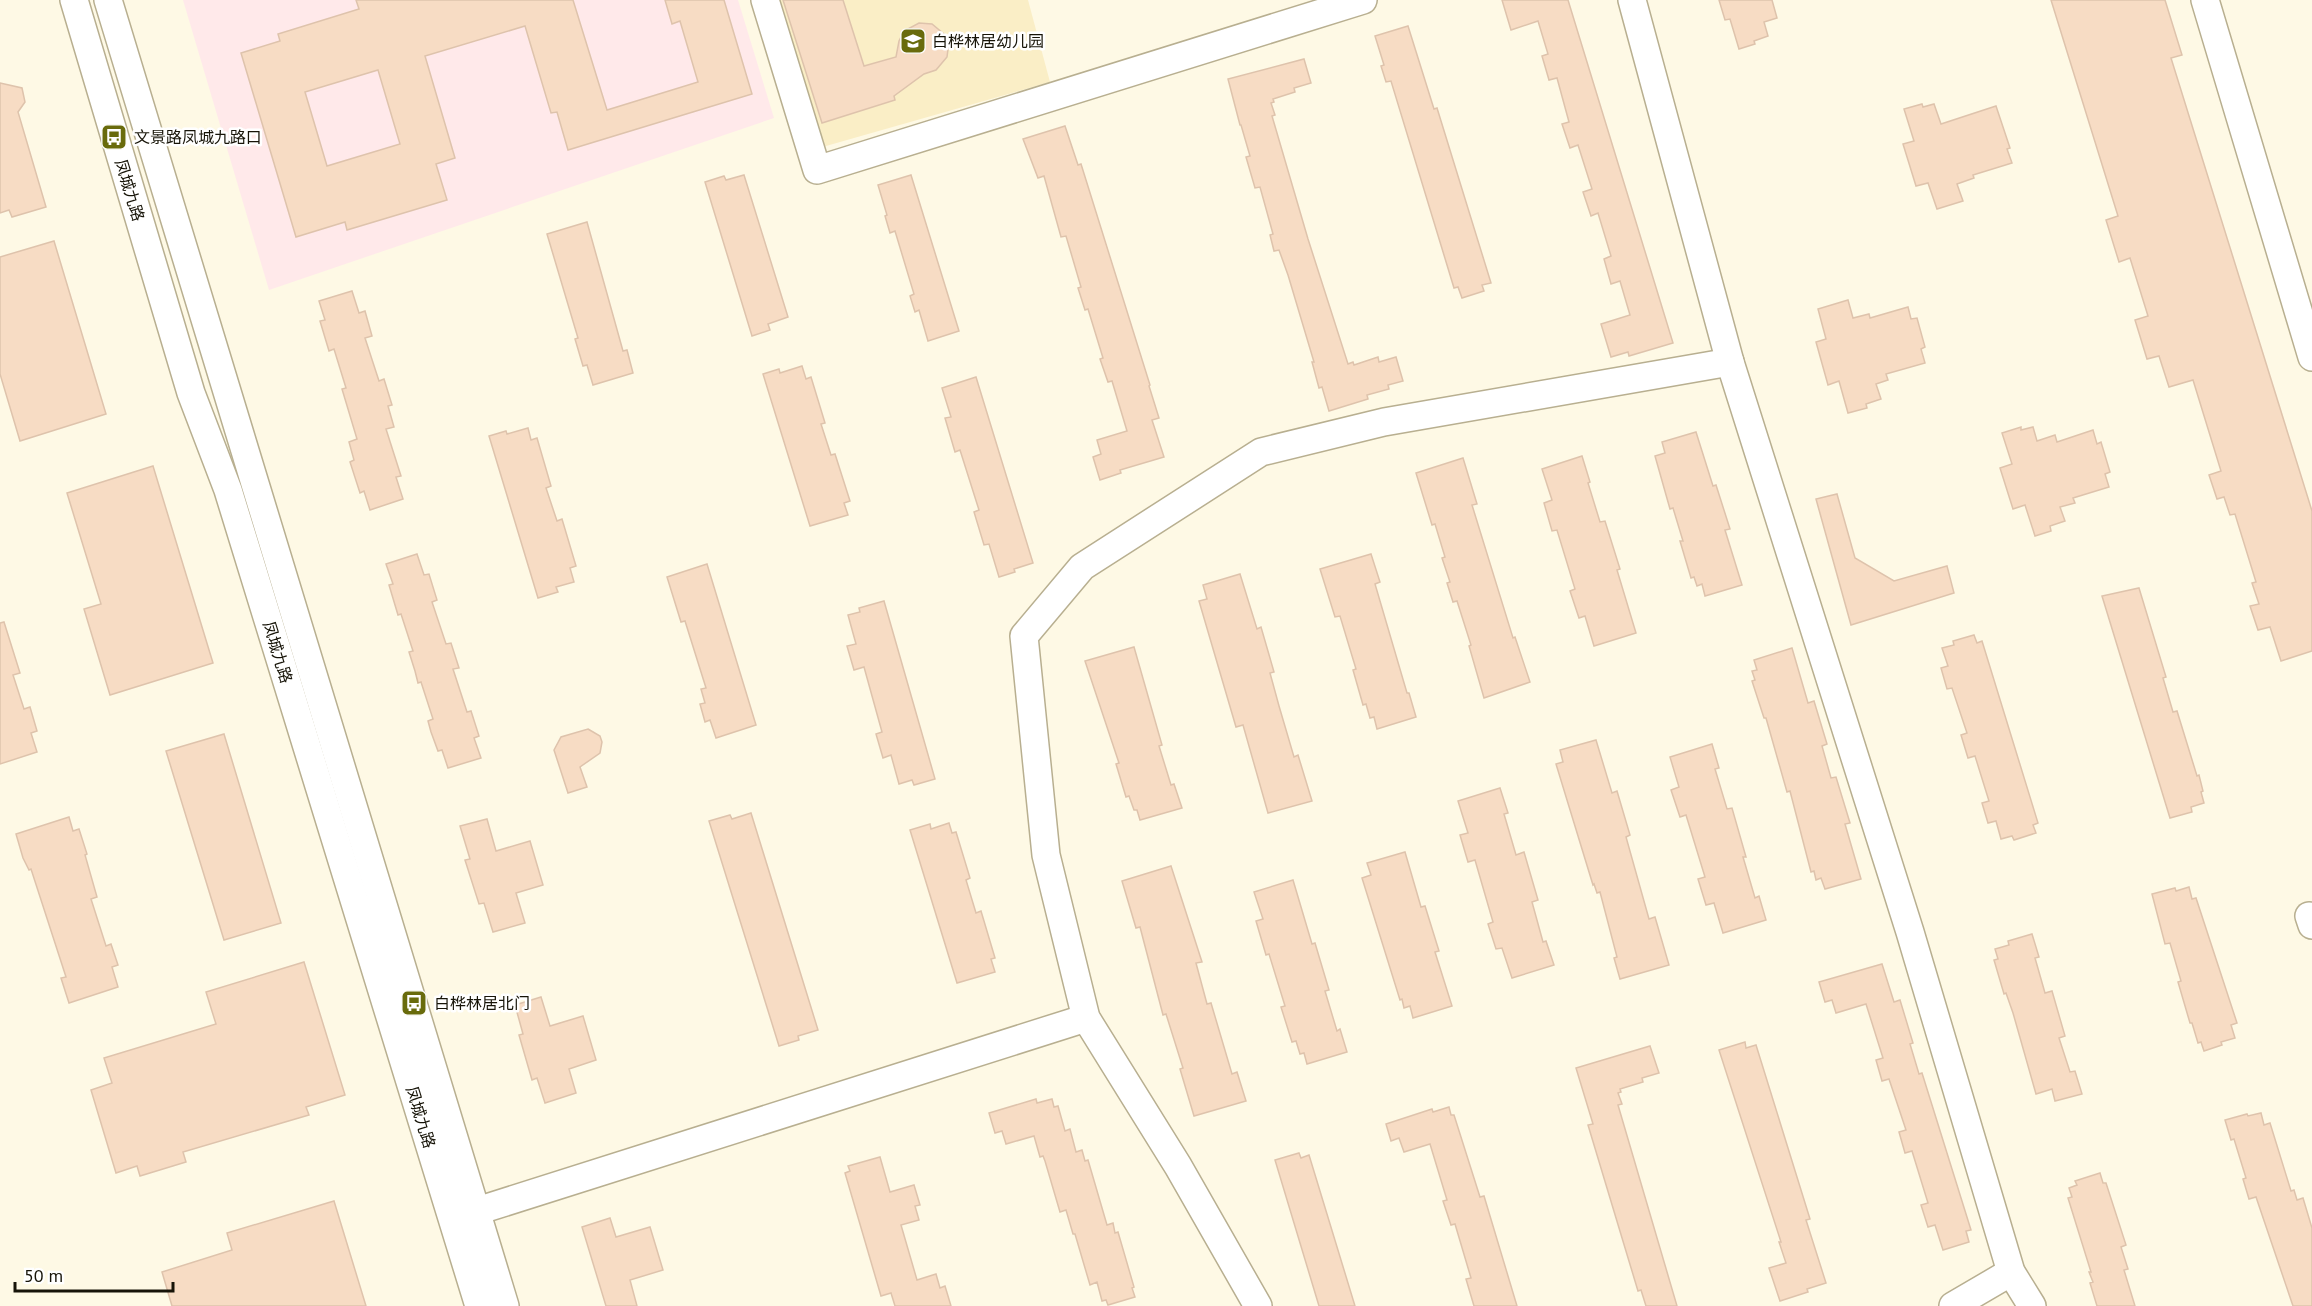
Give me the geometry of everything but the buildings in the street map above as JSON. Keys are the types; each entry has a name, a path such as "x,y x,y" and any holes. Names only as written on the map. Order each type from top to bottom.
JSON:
{"street":[{"name":"凤城九路","path":"74,0 191,393 228,490 479,1306"},
{"name":"凤城九路","path":"108,0 505,1306"},
{"path":"765,0 817,170 1363,0"},
{"path":"1632,0 1730,362 1910,932 2011,1272 2031,1306"},
{"path":"2205,0 2312,357"},
{"path":"1258,1306 1178,1166 1086,1018 1046,855 1024,636 1082,567 1261,452 1384,422 1730,362"},
{"path":"477,1211 1086,1018"},
{"path":"1953,1306 2011,1272"}],"shaded area":[{"path":"183,0 738,0 774,118 269,290"},
{"name":"白桦林居幼儿园","path":"776,0 1028,0 1050,82 819,148"}],"place":[{"name":"白桦林居幼儿园","path":"913,41"},
{"name":"文景路凤城九路口","path":"114,137"},
{"name":"白桦林居北门","path":"414,1003"}]}
